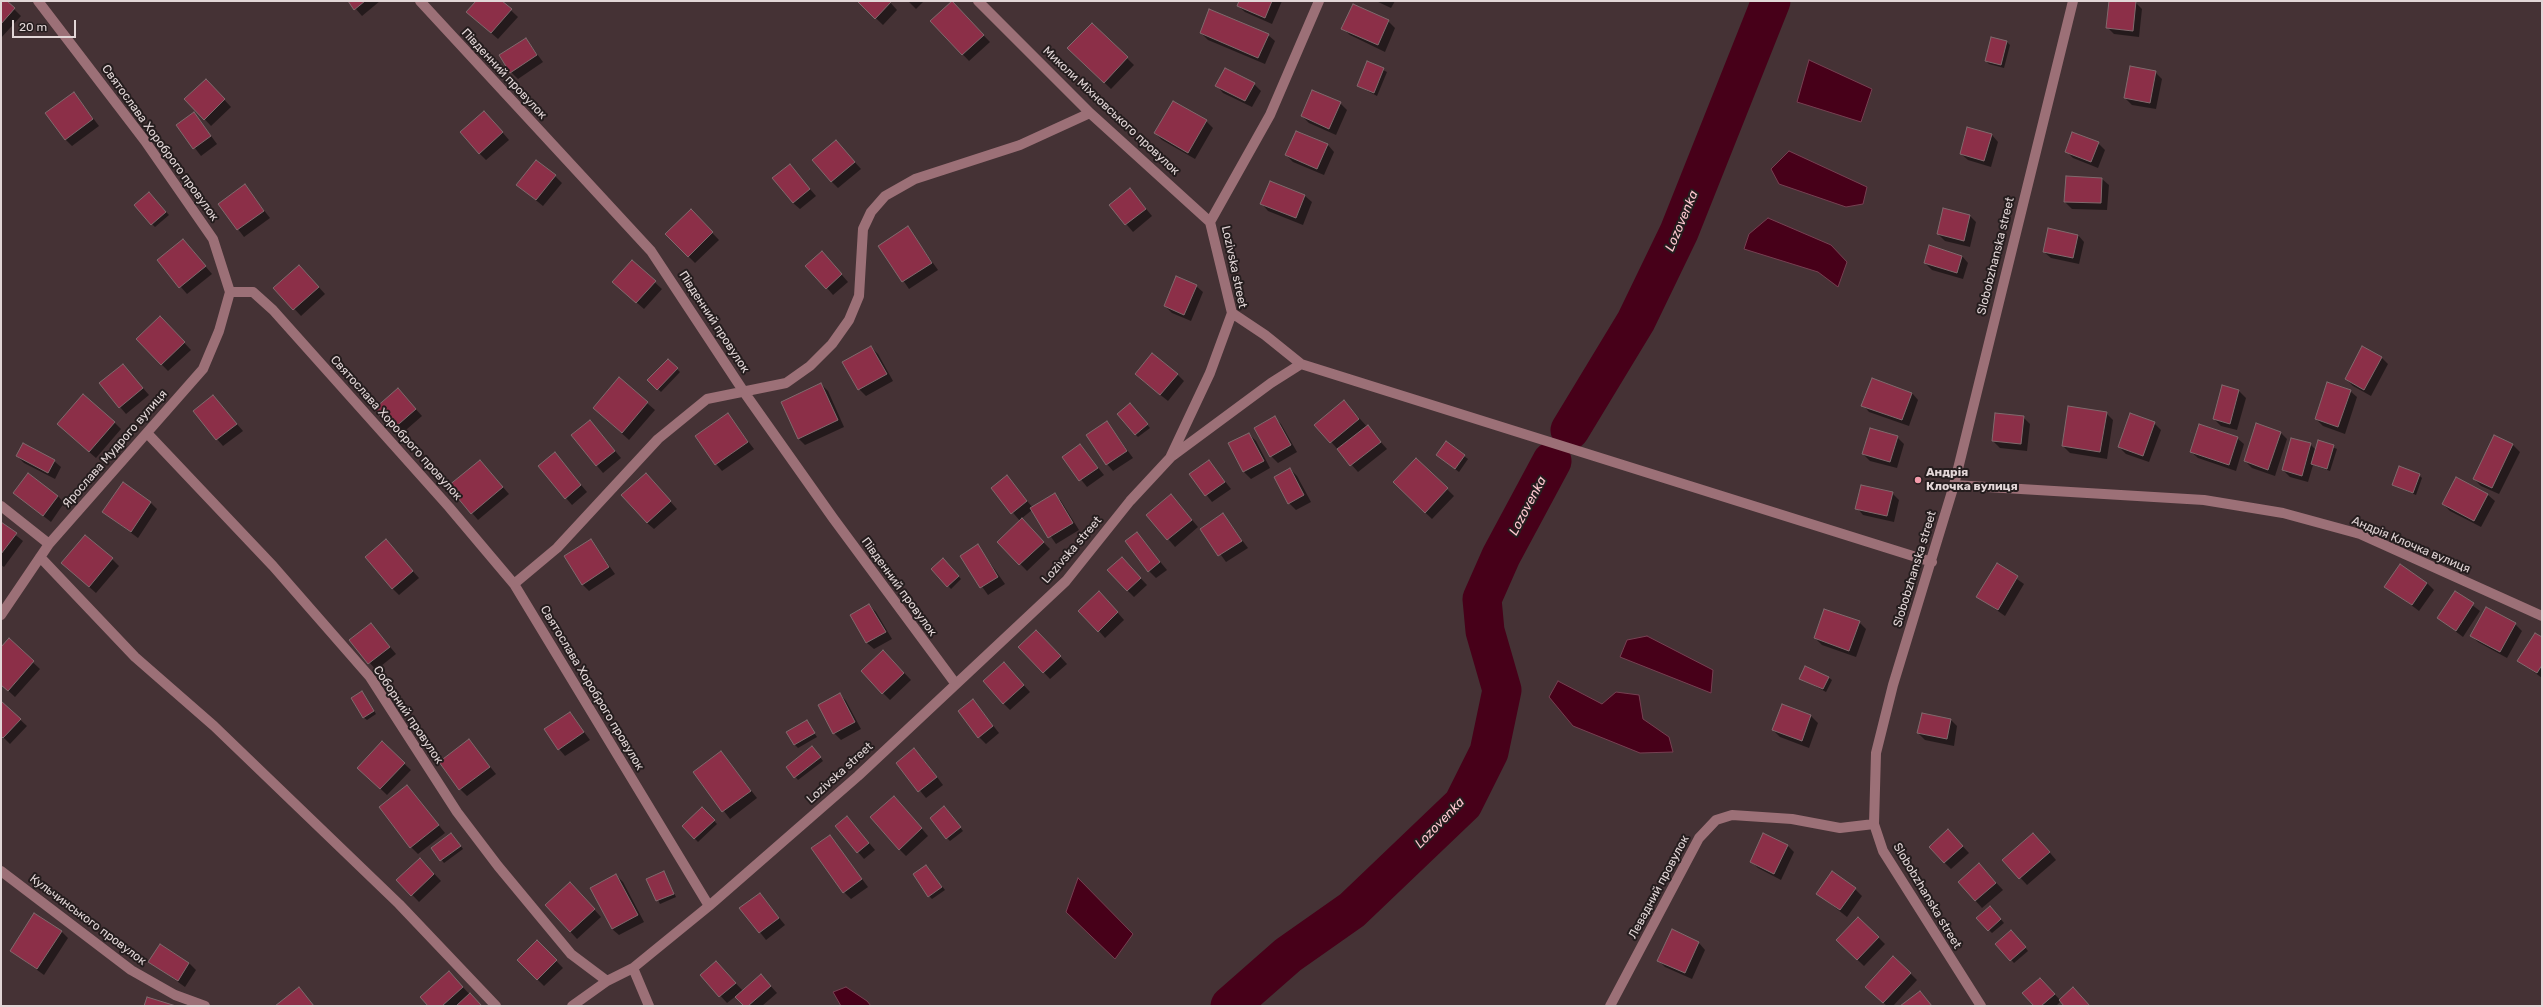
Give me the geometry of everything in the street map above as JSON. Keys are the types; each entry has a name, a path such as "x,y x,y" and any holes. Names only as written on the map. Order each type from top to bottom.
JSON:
{"street":[{"name":"Святослава Хороброго провулок","path":"38,1 145,141 212,239 230,292 253,292 273,310 449,507 514,584 708,906"},
{"name":"Південний провулок","path":"420,1 651,251 744,392 851,544 955,683"},
{"name":"Миколи Міхновського провулок","path":"978,1 1090,113 1210,222"},
{"name":"Lozivska street","path":"572,1006 607,981 632,968 708,906 858,776 1066,580 1130,501 1170,458 1210,373 1232,313 1210,222 1270,115 1319,1"},
{"name":"Slobobzhanska street","path":"1981,1006 1883,851 1874,824 1876,753 1893,685 1932,562 1954,485 2073,1"},
{"path":"514,584 557,548 658,439 707,399 726,393 744,392 786,383 810,366 832,344 849,320 859,296 863,229 871,212 885,196 915,179 1020,145 1090,113"},
{"name":"Ярослава Мудрого вулиця","path":"1,615 48,544 203,369 219,331 230,292"},
{"path":"1232,313 1266,335 1301,364 1932,562"},
{"path":"1170,458 1270,383 1301,364"},
{"name":"Соборний провулок","path":"147,433 273,566 370,677 457,812 498,866 571,954 607,981"},
{"name":"Андрія Клочка вулиця","path":"1954,485 2204,500 2283,513 2360,534 2542,616"},
{"path":"1,506 48,544"},
{"path":"40,557 135,657 214,726 399,904 496,1006"},
{"name":"Левадний провулок","path":"1610,1006 1699,838 1716,820 1732,815 1792,819 1840,828 1874,824"},
{"name":"Кульчинського провулок","path":"1,871 131,970 175,995 205,1006"},
{"path":"632,968 649,1006"}],"shaded area":[{"path":"1809,60 1872,89 1861,122 1797,102"},
{"path":"1789,151 1867,187 1863,204 1846,207 1779,184 1771,169"},
{"path":"1768,218 1831,245 1847,262 1838,287 1818,272 1744,249 1749,234"},
{"path":"1647,636 1713,670 1711,693 1620,657 1627,640"},
{"path":"1558,681 1602,704 1616,692 1639,695 1643,719 1669,737 1673,752 1640,753 1573,726 1549,697"},
{"path":"1078,878 1133,934 1115,959 1066,912"},
{"path":"846,987 867,1001 871,1006 841,1006 833,992"}],"building":[{"path":"1,1 7,1 15,8 1,24"},
{"path":"348,1 365,1 354,10"},
{"path":"476,1 502,1 512,9 491,33 466,12"},
{"path":"857,1 890,1 891,2 875,19"},
{"path":"952,1 984,35 962,55 930,21"},
{"path":"1239,1 1272,1 1265,18 1237,6"},
{"path":"2109,1 2136,1 2133,31 2106,28"},
{"path":"1353,4 1389,20 1378,45 1341,29"},
{"path":"1209,9 1269,34 1258,58 1200,33"},
{"path":"1092,23 1128,57 1104,83 1067,48"},
{"path":"1991,37 2007,41 2001,65 1985,61"},
{"path":"526,38 537,55 510,73 499,55"},
{"path":"1367,61 1384,68 1374,93 1357,86"},
{"path":"2130,66 2156,71 2150,103 2124,98"},
{"path":"1225,68 1255,83 1245,101 1215,86"},
{"path":"206,79 225,99 204,120 184,99"},
{"path":"1312,90 1341,102 1329,129 1301,116"},
{"path":"74,92 93,119 65,140 45,113"},
{"path":"1173,101 1207,120 1188,153 1154,133"},
{"path":"484,111 503,132 479,154 460,132"},
{"path":"194,112 211,136 193,149 176,125"},
{"path":"1967,127 1992,134 1984,161 1960,154"},
{"path":"1296,131 1328,144 1317,169 1285,155"},
{"path":"2072,132 2099,142 2091,162 2065,152"},
{"path":"836,140 855,162 831,182 812,160"},
{"path":"536,160 556,175 536,200 516,185"},
{"path":"790,164 810,189 793,203 772,178"},
{"path":"2066,176 2102,178 2101,203 2064,202"},
{"path":"1270,181 1305,195 1296,218 1260,204"},
{"path":"245,184 264,211 237,230 218,204"},
{"path":"1130,188 1146,209 1125,225 1109,205"},
{"path":"149,192 166,212 151,225 134,205"},
{"path":"1943,208 1970,215 1964,241 1937,234"},
{"path":"691,209 713,232 688,257 665,234"},
{"path":"908,226 932,263 902,282 878,246"},
{"path":"2048,228 2078,235 2073,258 2043,252"},
{"path":"183,239 206,266 179,288 157,260"},
{"path":"1929,245 1962,256 1957,273 1924,263"},
{"path":"822,251 842,274 826,289 805,266"},
{"path":"632,260 656,281 636,303 612,282"},
{"path":"299,265 319,287 293,310 273,288"},
{"path":"1176,276 1197,285 1184,315 1164,306"},
{"path":"160,316 185,342 161,365 136,339"},
{"path":"871,346 887,374 858,390 842,362"},
{"path":"2362,346 2382,357 2364,390 2345,379"},
{"path":"1152,353 1178,374 1160,395 1135,374"},
{"path":"668,359 678,368 657,390 647,380"},
{"path":"123,364 143,388 119,408 99,383"},
{"path":"619,377 648,402 622,433 593,408"},
{"path":"1872,378 1912,393 1902,420 1861,406"},
{"path":"2327,382 2351,390 2338,427 2315,419"},
{"path":"821,383 838,420 798,439 781,402"},
{"path":"2222,385 2239,390 2230,424 2213,419"},
{"path":"398,388 416,409 392,430 374,409"},
{"path":"83,394 115,422 89,452 57,424"},
{"path":"213,395 237,424 216,440 193,411"},
{"path":"1344,400 1359,419 1330,443 1314,425"},
{"path":"1130,403 1148,424 1135,435 1117,414"},
{"path":"2068,406 2107,412 2100,452 2062,446"},
{"path":"728,413 748,442 715,465 695,436"},
{"path":"1995,413 2024,416 2021,444 1992,441"},
{"path":"2130,413 2155,422 2143,456 2118,447"},
{"path":"1275,416 1291,445 1270,457 1254,428"},
{"path":"590,420 615,451 596,466 571,435"},
{"path":"1107,421 1127,451 1106,465 1086,435"},
{"path":"2256,423 2281,432 2268,470 2244,461"},
{"path":"2199,424 2238,437 2229,465 2190,452"},
{"path":"1368,425 1381,442 1350,466 1337,449"},
{"path":"1870,428 1898,436 1890,462 1862,454"},
{"path":"1249,433 1264,461 1243,472 1228,443"},
{"path":"2494,435 2513,444 2492,488 2473,479"},
{"path":"2291,438 2311,443 2302,476 2282,470"},
{"path":"2318,440 2334,445 2327,469 2311,464"},
{"path":"1446,441 1465,455 1455,469 1436,455"},
{"path":"23,443 55,460 48,473 16,456"},
{"path":"1080,444 1098,468 1079,481 1062,457"},
{"path":"555,452 581,485 565,499 538,466"},
{"path":"1416,458 1448,488 1425,513 1393,482"},
{"path":"480,460 503,487 471,514 448,486"},
{"path":"1209,460 1225,482 1205,496 1189,474"},
{"path":"2399,466 2420,474 2413,493 2392,485"},
{"path":"1290,468 1304,495 1288,504 1274,477"},
{"path":"28,473 58,496 43,516 13,493"},
{"path":"646,473 671,501 647,523 621,495"},
{"path":"1007,475 1027,501 1011,514 991,488"},
{"path":"2456,477 2488,494 2474,521 2442,504"},
{"path":"123,482 151,502 131,532 102,512"},
{"path":"1861,485 1893,492 1887,516 1855,509"},
{"path":"1055,493 1073,523 1048,538 1030,508"},
{"path":"1171,494 1192,520 1167,540 1146,515"},
{"path":"1223,513 1242,541 1218,556 1200,529"},
{"path":"1022,518 1044,542 1019,565 997,542"},
{"path":"1,522 17,533 1,554"},
{"path":"1137,532 1160,562 1148,572 1125,541"},
{"path":"85,535 113,558 89,587 61,563"},
{"path":"386,539 413,571 392,589 365,557"},
{"path":"591,539 609,567 582,585 564,556"},
{"path":"978,544 998,577 980,588 960,556"},
{"path":"1122,557 1141,578 1127,591 1107,570"},
{"path":"943,558 959,576 947,587 931,569"},
{"path":"1997,563 2018,576 1998,610 1976,597"},
{"path":"2400,564 2427,583 2412,605 2384,587"},
{"path":"1099,591 1118,612 1098,632 1078,611"},
{"path":"2455,591 2474,603 2456,631 2437,618"},
{"path":"869,604 886,632 866,643 850,615"},
{"path":"2486,607 2516,623 2500,652 2470,636"},
{"path":"1824,609 1860,621 1849,651 1814,638"},
{"path":"371,623 390,647 368,664 349,640"},
{"path":"1036,630 1061,656 1043,673 1018,647"},
{"path":"2535,633 2542,637 2542,665 2537,673 2517,661"},
{"path":"9,638 34,661 8,691 1,685 1,647"},
{"path":"883,650 904,673 882,694 861,671"},
{"path":"1004,662 1024,685 1003,704 983,681"},
{"path":"1805,666 1829,677 1823,689 1799,679"},
{"path":"362,691 374,711 363,718 351,698"},
{"path":"840,693 855,722 833,734 818,705"},
{"path":"973,699 993,726 978,738 958,711"},
{"path":"1,701 21,719 3,738 1,736"},
{"path":"1782,704 1811,715 1802,741 1772,730"},
{"path":"570,712 584,732 558,750 544,729"},
{"path":"1922,713 1951,719 1947,739 1917,733"},
{"path":"807,720 815,733 794,745 786,732"},
{"path":"469,739 490,767 459,790 439,762"},
{"path":"382,741 405,763 380,789 357,768"},
{"path":"812,746 821,757 794,778 786,767"},
{"path":"914,748 937,777 918,792 896,763"},
{"path":"721,751 751,791 722,812 693,772"},
{"path":"407,785 439,825 410,848 379,807"},
{"path":"894,796 922,828 899,850 870,817"},
{"path":"944,806 961,827 946,839 930,818"},
{"path":"702,807 715,820 694,839 682,826"},
{"path":"847,816 869,843 857,853 835,826"},
{"path":"1948,829 1963,846 1944,863 1929,847"},
{"path":"451,833 461,846 440,861 431,848"},
{"path":"1763,833 1788,845 1774,874 1750,862"},
{"path":"2033,833 2050,852 2019,879 2002,860"},
{"path":"830,835 862,879 843,893 811,848"},
{"path":"420,858 434,874 411,896 396,880"},
{"path":"1979,863 1996,883 1975,901 1958,882"},
{"path":"926,865 942,887 928,897 913,874"},
{"path":"664,871 674,894 656,901 646,879"},
{"path":"1832,871 1856,888 1840,910 1816,894"},
{"path":"616,874 638,915 612,929 590,888"},
{"path":"570,882 595,909 570,932 545,905"},
{"path":"760,893 779,918 759,933 739,908"},
{"path":"1990,906 2001,919 1988,931 1976,918"},
{"path":"34,913 62,931 37,969 10,951"},
{"path":"1858,917 1879,937 1857,960 1836,940"},
{"path":"1672,929 1699,942 1685,973 1657,961"},
{"path":"2011,930 2026,947 2010,961 1995,944"},
{"path":"537,940 557,960 537,980 517,960"},
{"path":"160,944 189,963 178,981 148,962"},
{"path":"1893,956 1911,973 1883,1003 1865,987"},
{"path":"716,961 736,983 719,997 700,975"},
{"path":"449,971 463,987 442,1006 428,1006 420,997"},
{"path":"761,974 771,986 748,1006 744,1006 735,997"},
{"path":"2040,978 2055,994 2041,1006 2034,1006 2022,993"},
{"path":"299,987 314,1006 275,1006"},
{"path":"2073,987 2090,1006 2064,1006 2059,1000"},
{"path":"1920,991 1932,1006 1900,1006"},
{"path":"470,993 482,1006 456,1006"},
{"path":"147,997 176,1006 144,1006"}],"waterway":[{"name":"Lozovenka","path":"1570,430 1636,321 1679,232 1771,1"},
{"name":"Lozovenka","path":"1230,1006 1288,955 1352,910 1463,804 1489,752 1502,690 1485,631 1482,599 1501,556 1552,461"}],"place":[{"name":"Андрія Клочка вулиця","path":"1918,480"}]}
